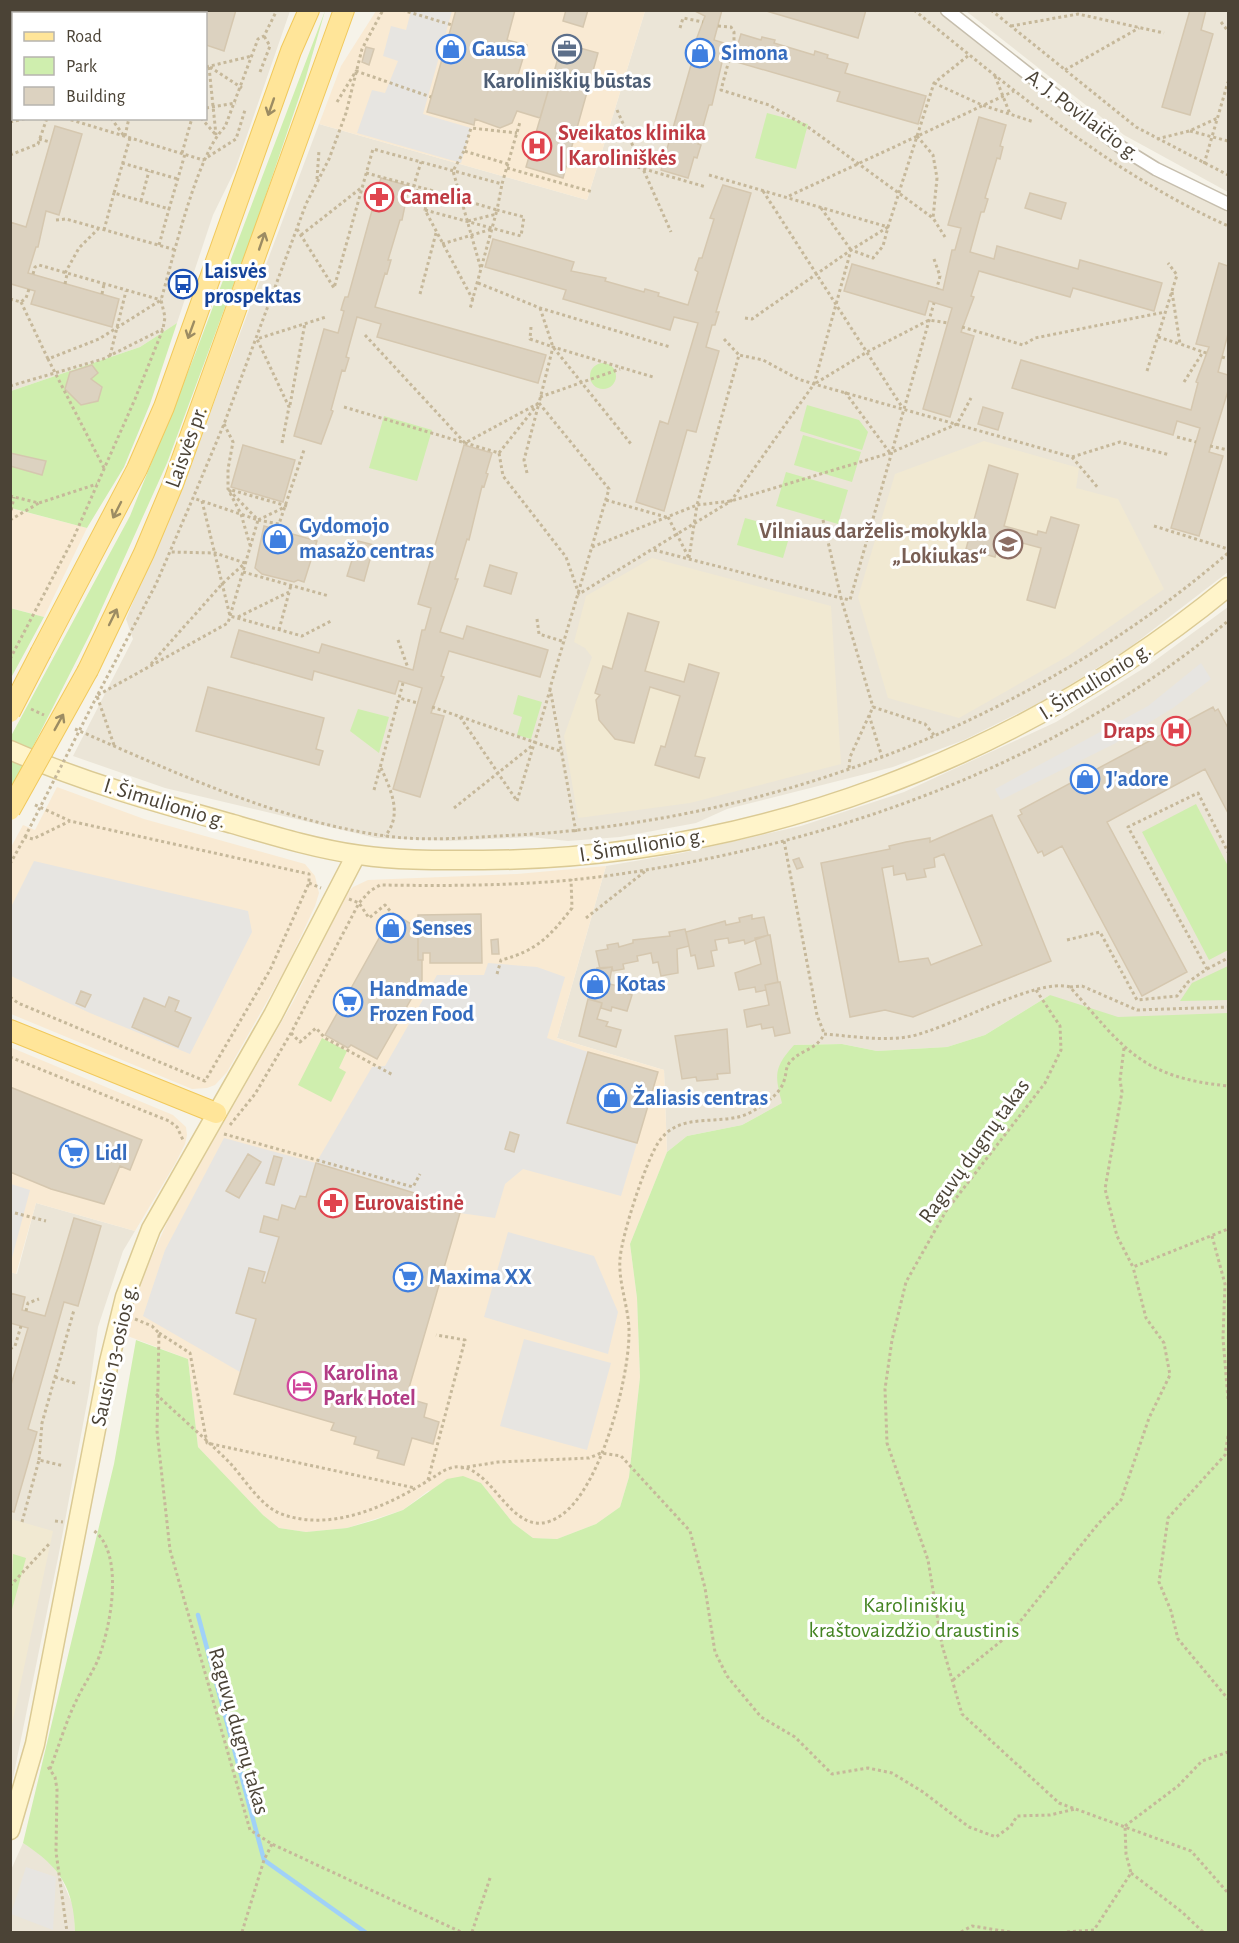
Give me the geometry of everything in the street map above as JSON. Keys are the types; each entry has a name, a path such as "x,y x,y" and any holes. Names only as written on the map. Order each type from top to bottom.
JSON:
{"main road":[{"path":"291,51 303,10"},
{"name":"Laisvės pr.","path":"16,709 41,652 138,469 164,407 291,51 309,10"},
{"name":"Laisvės pr.","path":"10,810 88,670 144,554 173,484 344,10"},
{"name":"Laisvės pr.","path":"322,67 354,10"},
{"path":"13,1029 216,1113"}],"street":[{"name":"A. J. Povilaičio g.","path":"947,10 1122,148 1156,169 1228,204"},
{"name":"I. Šimulionio g.","path":"10,750 158,803 356,855 428,860 530,860 594,856 729,830 850,798 918,774 1026,723 1124,665 1228,587"},
{"name":"Sausio 13-osios g.","path":"10,1830 33,1755 118,1321 151,1229 273,1015 356,855"}],"path":[{"path":"11,656 73,539 163,329 165,317 161,300 203,160 216,135 225,127 237,103 258,39 264,36 277,10"},
{"path":"10,864 156,584 170,552 224,424 316,180 329,159 346,113 362,48 383,10"},
{"path":"402,10 452,26"},
{"path":"914,10 1014,90 1117,166 1194,210 1228,226"},
{"path":"991,10 1136,127 1228,175"},
{"path":"1011,26 1078,14 1164,33"},
{"path":"680,28 683,18 703,22"},
{"path":"731,27 735,20"},
{"path":"1221,22 1228,31"},
{"path":"718,26 731,27"},
{"path":"731,27 734,32 734,46"},
{"path":"1065,70 1140,27"},
{"path":"260,72 270,46 264,36"},
{"path":"820,207 851,250 873,258 883,246 934,83 969,55"},
{"path":"207,66 252,56"},
{"path":"729,60 721,90 769,105 808,127 933,218 945,237"},
{"path":"207,66 242,87"},
{"path":"207,66 216,135"},
{"path":"356,71 431,98"},
{"path":"338,102 356,71"},
{"path":"994,74 1010,114"},
{"path":"1204,164 1228,82"},
{"path":"934,83 982,105 1034,122"},
{"path":"787,197 1014,90"},
{"path":"207,108 237,103"},
{"path":"72,120 203,160 236,139 245,110"},
{"path":"617,110 671,232"},
{"path":"1156,139 1189,131 1218,118"},
{"path":"10,155 38,144 46,120"},
{"path":"113,120 125,136"},
{"path":"125,136 129,120"},
{"path":"159,245 192,120"},
{"path":"203,120 216,135"},
{"path":"470,309 494,229 502,184 520,122"},
{"path":"481,270 453,171 464,151 471,128 517,133"},
{"path":"1189,131 1228,141"},
{"path":"917,136 933,155 937,178 933,218"},
{"path":"104,230 130,138"},
{"path":"39,139 50,142"},
{"path":"297,229 334,288 373,148 502,184"},
{"path":"316,180 319,150"},
{"path":"464,151 593,192"},
{"path":"603,157 706,187"},
{"path":"418,192 414,185 421,162"},
{"path":"123,163 178,179"},
{"path":"141,201 149,171"},
{"path":"366,173 414,185 497,212 524,217 524,226 521,236 425,210"},
{"path":"709,175 888,226"},
{"path":"301,235 362,187"},
{"path":"430,190 425,210 473,300"},
{"path":"763,190 903,409"},
{"path":"114,193 169,209"},
{"path":"466,221 497,212"},
{"path":"56,220 66,219 176,250"},
{"path":"745,318 752,319 816,273 888,226"},
{"path":"65,284 67,273 79,248 98,229"},
{"path":"442,243 494,229"},
{"path":"420,294 436,231"},
{"path":"579,594 731,501 814,384 851,250"},
{"path":"934,260 940,276 938,288"},
{"path":"1147,371 1177,275 1168,263"},
{"path":"33,274 35,267 39,265 161,300"},
{"path":"478,283 540,308 670,347"},
{"path":"102,294 104,284"},
{"path":"21,302 26,298 29,289"},
{"path":"110,356 126,291"},
{"path":"1172,291 1180,344"},
{"path":"10,299 21,302 104,468"},
{"path":"48,359 117,329 161,300"},
{"path":"654,549 850,600 933,303"},
{"path":"540,308 553,347 632,444"},
{"path":"962,327 990,338 1023,345 1035,338 1165,312"},
{"path":"257,339 326,317"},
{"path":"814,384 867,352 929,320 948,323"},
{"path":"282,443 305,323"},
{"path":"531,327 530,339 653,377"},
{"path":"10,386 110,356 163,329"},
{"path":"365,335 465,443"},
{"path":"1158,337 1205,353 1184,382"},
{"path":"257,339 289,407"},
{"path":"724,339 739,355 777,366 798,379 1072,457 1120,442 1170,455"},
{"path":"527,472 524,460 553,347"},
{"path":"689,558 697,505 739,355"},
{"path":"1222,357 1228,358"},
{"path":"540,397 622,368"},
{"path":"845,392 890,453"},
{"path":"592,547 697,505 731,501 890,453 957,424 971,399"},
{"path":"465,443 538,404"},
{"path":"538,404 499,453 503,476 566,557 579,594"},
{"path":"459,716 517,801 609,489 538,404"},
{"path":"344,407 499,453"},
{"path":"224,424 233,442 228,469 228,489 241,514 250,546"},
{"path":"1177,437 1196,442"},
{"path":"1210,446 1228,450"},
{"path":"193,498 258,520 279,524 287,506 304,450"},
{"path":"1072,457 1099,489"},
{"path":"10,518 39,503 97,484"},
{"path":"228,489 287,506"},
{"path":"228,489 258,520"},
{"path":"10,518 12,496 39,503"},
{"path":"605,500 668,517"},
{"path":"202,501 230,616"},
{"path":"97,696 228,622 258,520 287,506"},
{"path":"668,517 689,558"},
{"path":"823,520 841,598 873,706 850,757 849,768"},
{"path":"72,727 200,783 305,818 385,836 428,840 576,832 711,808 882,757 975,718 1076,664 1187,589 1228,551 1154,526"},
{"path":"170,552 215,553 245,563"},
{"path":"148,667 222,584 245,563"},
{"path":"243,572 329,596"},
{"path":"279,630 291,585"},
{"path":"236,618 289,592"},
{"path":"230,616 302,636 331,621"},
{"path":"537,619 539,634 565,642"},
{"path":"980,772 1060,733 1124,696 1228,621"},
{"path":"398,640 408,668"},
{"path":"374,790 403,683"},
{"path":"550,688 576,832"},
{"path":"97,696 114,745"},
{"path":"399,698 418,703"},
{"path":"873,706 926,724 934,735"},
{"path":"432,707 534,744 563,752"},
{"path":"16,709 52,718"},
{"path":"869,715 882,757"},
{"path":"454,808 534,744"},
{"path":"380,766 394,797 390,830 385,836"},
{"path":"1207,969 1128,827 1198,794 1228,852"},
{"path":"10,997 18,1003 205,1081 270,970 309,883 309,874 70,822 30,802"},
{"path":"25,837 33,839 70,822"},
{"path":"784,841 817,1015 824,1034"},
{"path":"586,918 649,868"},
{"path":"420,1174 413,1187 222,1134 255,1094 291,1033 359,903 370,891 380,885 470,886 571,879 573,908 548,939 521,955 501,960 496,974"},
{"path":"359,903 369,918 385,905 391,912"},
{"path":"1067,940 1100,932 1137,1000 1177,996 1188,982 1228,958"},
{"path":"824,1034 908,1037 1036,990 1060,984 1070,987 1082,986 1137,1010 1228,1007"},
{"path":"1070,987 1124,1048 1152,1068 1174,1077 1228,1086"},
{"name":"Raguvų dugnų takas","path":"1036,990 1060,1026 1060,1050 1045,1083 946,1211 906,1282 892,1340 885,1389 887,1443 928,1560 942,1645 962,1714 1059,1803 1191,1851 1228,1893"},
{"path":"291,1033 300,1042 316,1028 325,1038 393,1075"},
{"path":"456,1468 479,1473 518,1517 544,1523 558,1518 575,1504 591,1481 614,1415 628,1357 628,1310 620,1263 622,1243 657,1144 669,1130 683,1124 751,1113 777,1094 784,1082 786,1066 798,1053 812,1048 824,1034"},
{"path":"953,1680 1010,1634 1098,1524 1121,1500 1149,1418 1170,1375 1164,1343 1146,1318 1133,1267 1117,1236 1105,1189 1122,1092 1120,1080 1124,1048"},
{"path":"10,1057 169,1121 177,1127 183,1140"},
{"path":"15,1213 46,1221"},
{"path":"1133,1267 1228,1229"},
{"path":"1212,1236 1225,1284 1223,1338 1228,1399"},
{"path":"26,1311 28,1303 39,1299"},
{"path":"22,1522 39,1460 42,1423 74,1310"},
{"path":"135,1312 133,1318 152,1326 159,1334 190,1353 207,1443"},
{"path":"10,1348 15,1346 21,1326"},
{"name":"Raguvų dugnų takas","path":"159,1334 156,1394 161,1482 170,1550 250,1830 272,1844 461,1932"},
{"path":"428,1482 465,1340 436,1335"},
{"path":"55,1377 78,1384"},
{"path":"156,1394 260,1498 277,1512 296,1517 335,1518 357,1513 403,1497 444,1471 456,1468 498,1462 589,1458 601,1453 621,1456 690,1531 705,1588 715,1652 727,1676 761,1718 795,1737 832,1774 868,1768 892,1773 923,1792 969,1827 996,1837 1011,1826 1017,1816 1050,1815 1075,1809"},
{"path":"1228,1436 1225,1455 1168,1518 1159,1582 1171,1611 1178,1639 1228,1699"},
{"path":"207,1443 417,1488"},
{"path":"39,1460 64,1466"},
{"path":"54,1470 55,1464"},
{"path":"50,1768 76,1699 97,1662 113,1597 109,1559 99,1535 94,1531 96,1520"},
{"path":"10,1586 50,1543"},
{"path":"1203,1932 1182,1912 1131,1873 1126,1854 1125,1826 1178,1786 1202,1761 1228,1752"},
{"path":"33,1755 50,1768 57,1790 56,1852 68,1932"},
{"path":"242,1932 264,1860 272,1844"},
{"path":"1067,1932 1094,1929 1131,1873"},
{"path":"472,1932 491,1875"},
{"path":"961,1932 972,1926 1010,1932"}],"shaded area":[{"path":"10,11 290,11 235,170 213,215 177,323 140,347 11,391"},
{"path":"376,11 645,11 587,200 319,124 341,66"},
{"path":"411,11 452,11 423,114 471,128 461,163 357,133 372,90 385,93 398,61 383,56 391,26 406,30"},
{"path":"645,11 939,11 1066,110 1158,176 1228,211 1228,572 1129,648 1049,698 964,740 893,767 727,809 696,823 620,837 568,841 531,837 450,841 376,838 165,788 73,756 133,639 126,619 201,437 319,124 587,200"},
{"path":"966,11 1228,11 1228,192 1124,135"},
{"name":"Vilniaus darželis-mokykla „Lokiukas“","path":"984,441 1079,468 1076,488 1118,499 1164,589 1068,656 959,718 888,698 858,597 895,474"},
{"path":"10,508 87,528 44,617 11,608"},
{"path":"652,558 831,606 841,764 690,803 578,818 564,736 592,657 585,648 574,642 586,596"},
{"path":"1228,607 1228,1100 1050,995 985,1035 947,1047 877,1051 842,1044 794,1045 782,1103 742,1125 687,1136 667,1152 664,1070 557,1038 606,866 682,853 801,826 904,792 1056,722 1149,665"},
{"path":"1201,663 1211,679 1173,708 1114,744 1001,800 995,789 1148,706"},
{"path":"57,787 144,819 305,864 315,876 319,893 315,906 287,966 227,1072 215,1085 192,1089 11,1014 10,849 23,825 35,830"},
{"path":"34,861 248,911 252,932 190,1054 90,1013 11,976 10,909"},
{"path":"606,866 557,1038 664,1070 667,1152 630,1244 637,1298 640,1377 629,1477 620,1507 596,1524 557,1539 533,1538 513,1523 481,1483 428,1491 403,1510 347,1528 306,1532 279,1528 263,1515 198,1447 188,1359 125,1335 141,1281 170,1216 293,1002 346,895 353,887 368,880 517,874"},
{"path":"488,963 537,967 565,977 547,1038 588,1052 567,1123 637,1143 621,1196 523,1169 505,1184 495,1218 460,1213 419,1201 366,1177 316,1163 372,1067 385,1066 437,975 484,975"},
{"path":"10,1047 173,1115 186,1127 187,1135 175,1164 135,1231 36,1203 16,1274 10,1272"},
{"path":"224,1138 316,1163 306,1197 300,1196 295,1209 282,1206 278,1220 264,1216 260,1232 279,1237 265,1283 262,1282 264,1272 249,1268 236,1312 256,1319 240,1372 143,1316 165,1250"},
{"path":"11,1184 30,1190 12,1258 10,1257"},
{"path":"36,1203 135,1231 123,1251 98,1327 89,1392 59,1553 11,1788 10,1272 17,1274"},
{"path":"508,1232 594,1256 618,1312 608,1354 484,1317"},
{"path":"524,1339 611,1363 587,1450 500,1426"},
{"path":"11,1519 53,1531 11,1729"},
{"path":"23,1843 49,1860 62,1880 74,1908 75,1932 11,1932 11,1870"},
{"path":"26,1867 56,1877 53,1930 11,1914"}],"green space":[{"path":"325,11 305,80 256,224 167,463 92,630 11,790 11,736 130,516 194,357"},
{"path":"767,113 808,124 796,169 755,158"},
{"path":"177,323 150,404 124,467 87,528 11,508 11,391 140,347"},
{"path":"603,363 612,367 616,376 612,385 603,389 594,385 590,376 594,367"},
{"path":"807,405 859,420 868,432 862,450 800,431"},
{"path":"384,416 432,430 417,481 369,468"},
{"path":"803,435 861,452 852,482 794,465"},
{"path":"786,472 848,490 838,524 776,506"},
{"path":"745,518 791,531 783,558 737,545"},
{"path":"10,608 44,617 12,676 10,676"},
{"path":"518,695 542,702 531,739 517,735 522,717 513,714"},
{"path":"358,709 389,717 379,753 350,731"},
{"path":"1196,804 1228,866 1228,950 1209,960 1142,832"},
{"path":"1228,966 1228,1000 1180,1001 1192,983"},
{"name":"Karoliniškių kraštovaizdžio draustinis","path":"1050,995 1118,1017 1228,1013 1228,1932 75,1932 72,1903 62,1880 47,1861 23,1843 114,1464 136,1340 188,1359 198,1447 263,1515 279,1528 306,1532 347,1528 403,1510 447,1479 463,1476 481,1483 513,1523 533,1538 557,1539 596,1524 620,1507 629,1477 640,1377 637,1298 630,1244 667,1152 687,1136 742,1125 782,1103 777,1079 779,1066 794,1045 842,1044 877,1051 947,1047 985,1035"},
{"path":"322,1038 347,1051 339,1068 346,1072 331,1102 298,1085"},
{"path":"13,1554 26,1558 11,1613"}],"building":[{"path":"203,10 236,10 224,51 207,45 207,12 202,12"},
{"path":"456,10 515,10 507,40 527,45 517,78 549,88 540,118 517,111 512,123 500,128 475,119 474,125 427,112"},
{"path":"566,10 588,10 583,27 563,21"},
{"path":"693,10 722,10 714,40 737,47 741,34 761,40 762,37 775,40 774,43 814,55 815,51 828,55 827,58 848,64 845,73 926,96 918,124 837,101 840,92 723,58 712,105 709,105 698,144 701,145 697,158 694,157 688,178 661,170 695,51 692,51 705,16"},
{"path":"763,10 866,10 858,38"},
{"path":"1190,10 1206,10 1201,30 1213,34 1190,115 1162,107"},
{"path":"562,43 598,53 563,178 526,167 549,88 542,86 546,74 553,76"},
{"path":"366,47 374,49 369,65 362,62"},
{"path":"979,117 1006,125 1000,146 1003,147 1000,159 997,158 985,198 988,199 984,212 981,212 970,252 994,259 997,246 1078,269 1080,260 1162,283 1154,311 1073,288 1070,297 979,271 971,296 974,297 961,332 974,336 950,417 923,409 952,308 929,301 925,315 844,291 852,264 943,290 952,250 955,250 961,228 948,225"},
{"path":"55,126 82,134 59,215 46,211 38,247 36,247 28,273 119,299 112,327 31,304 35,291 11,284 10,286 10,222 26,227"},
{"path":"381,178 409,186 402,220 400,220 388,260 391,260 375,307 546,355 538,383 377,337 381,324 357,317 346,357 349,358 345,371 342,370 331,410 333,411 321,444 294,436 324,329 338,333 344,311 341,310 345,297 348,297"},
{"path":"723,185 751,193 716,312 719,312 715,325 712,325 706,347 719,351 696,432 687,430 664,511 636,502 660,421 668,424 698,323 674,317 670,330 563,299 566,290 485,267 493,239 574,262 571,271 606,278 605,281 644,292 645,289 659,293 658,296 688,305 698,272 695,270 699,258 702,258 714,219 710,218"},
{"path":"1030,193 1066,203 1061,219 1025,208"},
{"path":"1219,263 1228,266 1228,334 1218,372 1228,375 1228,391 1209,452 1223,456 1199,536 1171,528 1200,428 1177,421 1173,435 1012,388 1021,360 1191,410 1198,383 1196,382 1209,347 1196,344"},
{"path":"92,365 98,373 91,379 102,387 98,401 81,405 65,389 70,372"},
{"path":"983,407 1003,413 998,430 978,424"},
{"path":"243,445 295,460 283,502 231,487"},
{"path":"464,445 492,453 469,540 467,539 455,579 458,579 440,632 463,639 467,626 548,650 540,677 449,651 441,676 444,677 431,713 444,716 420,797 393,789 422,688 399,681 395,694 314,671 312,680 231,657 239,630 319,653 322,644 413,670 422,630 425,630 431,608 418,604"},
{"path":"10,453 46,461 42,475 10,466"},
{"path":"989,465 1018,474 1004,526 1037,535 1038,531 1046,533 1051,517 1079,525 1055,608 1027,600 1041,548 1000,537 995,557 966,549"},
{"path":"264,526 317,541 304,582 298,580 294,582 262,574 255,568"},
{"path":"358,541 374,545 364,581 347,576"},
{"path":"490,565 517,573 511,594 484,586"},
{"path":"628,613 659,622 645,671 684,682 689,664 719,673 695,756 705,758 699,778 655,765 661,746 665,747 680,696 650,687 634,743 615,739 599,720 596,700 600,695 595,693 603,666 612,669"},
{"path":"208,687 324,718 316,749 323,751 319,765 196,731"},
{"path":"1213,707 1215,711 1218,709 1228,728 1228,813 1205,769 1107,822 1187,972 1142,996 1062,846 1044,856 1042,851 1038,853 1018,816 1022,814 1020,810"},
{"path":"992,815 1051,961 913,1017 885,1010 850,1017 821,863 890,849 889,846 906,842 930,838 930,842","holes":["944,854 982,945 931,965 928,958 899,962 882,868 893,866 894,875 905,873 907,880 926,877 924,869 935,867 934,858"]},
{"path":"799,858 803,867 797,869 793,860"},
{"path":"393,913 411,924 418,924 418,960 422,960 422,980 377,1059 351,1045 348,1048 325,1035"},
{"path":"481,914 482,963 430,963 430,953 423,953 423,960 418,960 418,915"},
{"path":"752,915 752,919 764,917 768,935 745,944 744,940 729,943 728,938 715,940 717,950 711,951 714,966 698,969 695,955 691,956 686,932 725,921 726,925 740,922 739,918"},
{"path":"685,929 689,946 677,949 678,973 661,976 658,962 653,963 651,953 637,956 638,961 623,964 624,969 613,971 612,967 600,969 596,951 608,949 607,945 618,943 619,947 633,943 633,940 670,936 669,932"},
{"path":"770,935 778,982 765,985 766,990 756,992 755,987 739,990 735,973 761,964 755,938"},
{"path":"498,939 499,954 492,954 491,940"},
{"path":"612,967 609,984 619,986 618,990 632,995 627,1011 612,1007 611,1011 601,1008 602,1003 590,999 597,968"},
{"path":"780,982 790,1033 775,1036 773,1027 762,1029 761,1024 747,1027 744,1010 769,1005 765,985"},
{"path":"81,991 91,995 85,1007 76,1003"},
{"path":"169,997 179,1001 175,1011 191,1018 178,1047 132,1027 144,998 165,1007"},
{"path":"588,999 602,1003 597,1019 608,1022 606,1026 621,1030 616,1047 579,1036"},
{"path":"727,1029 730,1073 717,1074 718,1079 697,1081 696,1077 682,1079 675,1036"},
{"name":"Žaliasis centras","path":"588,1052 658,1072 637,1143 567,1123"},
{"name":"Lidl","path":"10,1087 142,1140 130,1170 120,1166 104,1204 51,1189 10,1172"},
{"path":"510,1132 519,1135 514,1152 505,1149"},
{"path":"248,1154 261,1162 239,1198 226,1191"},
{"path":"274,1156 282,1158 274,1185 266,1183"},
{"path":"316,1163 421,1195 419,1201 460,1213 406,1398 427,1404 424,1417 439,1422 433,1444 412,1438 404,1465 377,1458 379,1451 354,1444 356,1437 331,1430 334,1423 234,1394 256,1319 236,1313 249,1268 265,1272 262,1282 265,1283 279,1237 260,1232 264,1216 278,1220 282,1205 295,1209 300,1196 306,1197"},
{"path":"74,1218 101,1226 78,1306 64,1302 28,1429 37,1432 14,1512 10,1511 10,1388 28,1328 10,1323 10,1293 25,1297 22,1310 45,1316"}],"waterway":[{"path":"198,1615 264,1860 365,1932"}],"place":[{"name":"Gausa","path":"451,49"},
{"name":"Karoliniškių būstas","path":"567,49"},
{"name":"Simona","path":"700,53"},
{"name":"Sveikatos klinika | Karoliniškės","path":"537,146"},
{"name":"Camelia","path":"379,197"},
{"name":"Laisvės prospektas","path":"183,284"},
{"name":"Gydomojo masažo centras","path":"278,539"},
{"name":"Vilniaus darželis-mokykla „Lokiukas“","path":"1008,544"},
{"name":"Draps","path":"1176,731"},
{"name":"J'adore","path":"1085,779"},
{"name":"Senses","path":"391,928"},
{"name":"Kotas","path":"595,984"},
{"name":"Handmade Frozen Food","path":"348,1002"},
{"name":"Žaliasis centras","path":"612,1098"},
{"name":"Lidl","path":"74,1153"},
{"name":"Eurovaistinė","path":"333,1203"},
{"name":"Maxima XX","path":"408,1277"},
{"name":"Karolina Park Hotel","path":"302,1386"}]}
